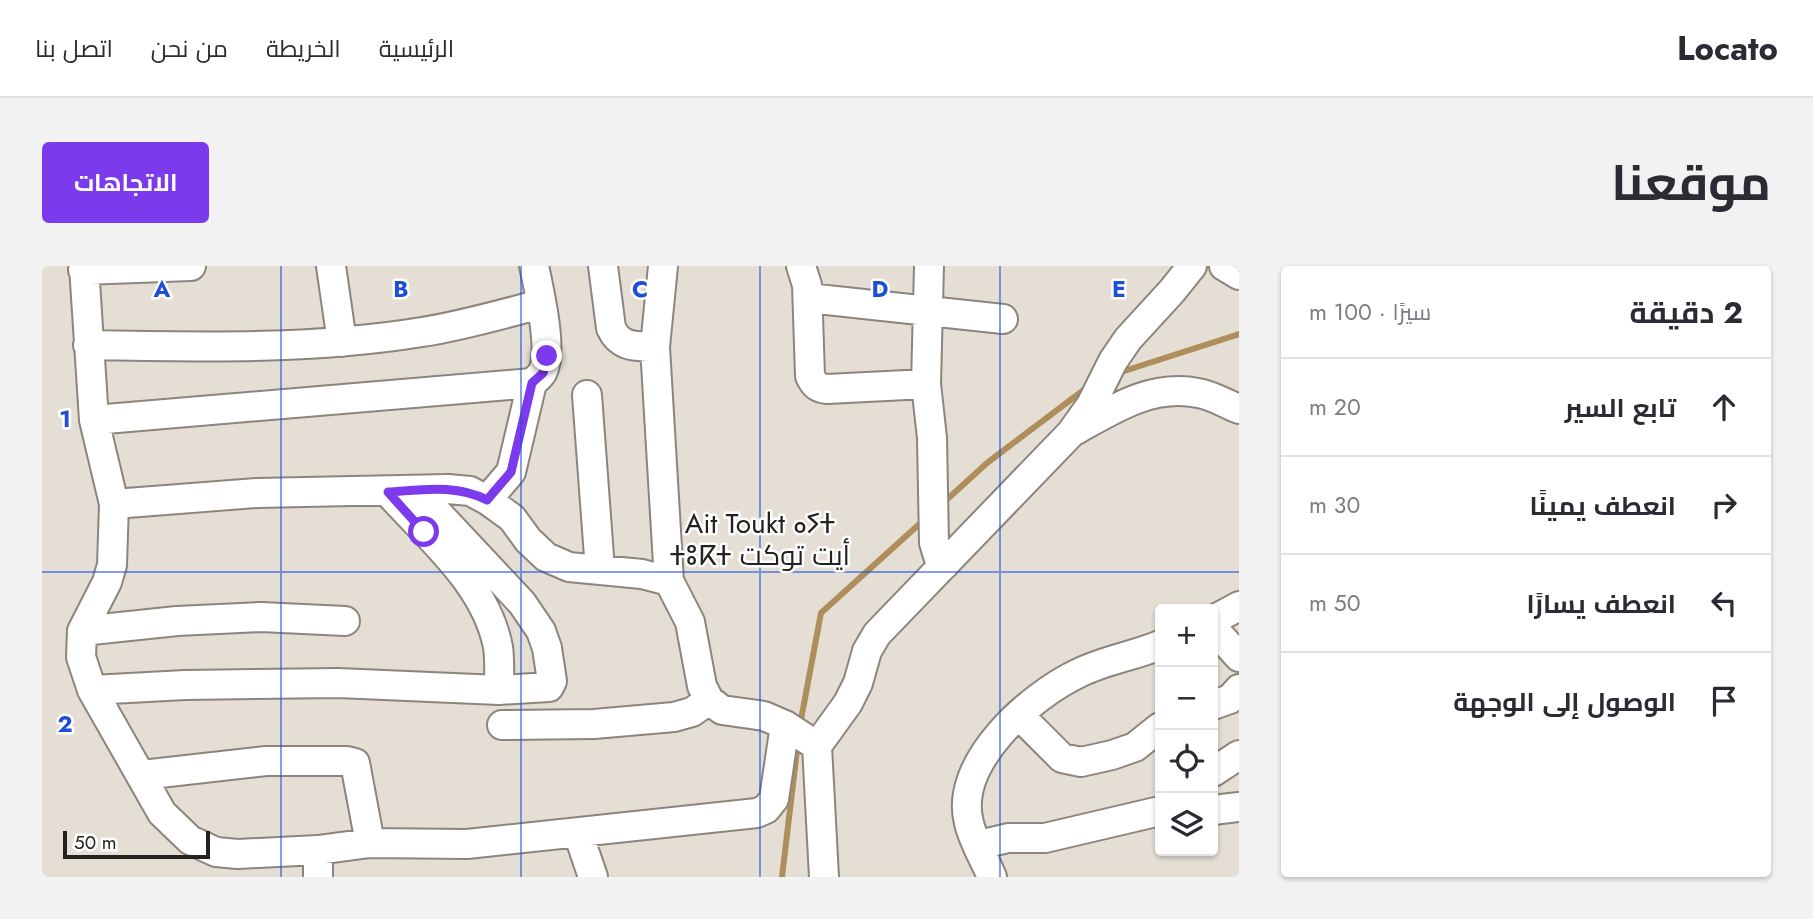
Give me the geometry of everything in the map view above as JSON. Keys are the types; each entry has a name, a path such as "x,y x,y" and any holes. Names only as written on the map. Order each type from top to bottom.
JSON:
{"street":[{"path":"191,266 84,268 94,420 114,504 112,565 107,582 82,631 81,657 92,690 162,813 190,840 216,852 318,864 370,843 467,844 748,815 766,809 774,799 785,725"},
{"path":"331,266 342,342"},
{"path":"487,500 511,472 532,383 543,373 547,356 534,266"},
{"path":"603,266 611,328 615,337 622,344 655,347"},
{"path":"663,266 655,347 669,581 690,622 702,686 709,700 722,710 764,716 785,725 817,746"},
{"path":"801,266 808,298 810,376 813,383 819,388 926,384"},
{"path":"929,266 926,384 932,438 934,543 944,565"},
{"path":"824,877 817,746 848,703 858,683 867,651 877,634 1071,433 1091,405 1112,361 1192,266"},
{"path":"1224,266 1239,275"},
{"path":"808,298 1003,319"},
{"path":"88,345 229,347 342,342 423,332 541,304"},
{"path":"94,420 532,383"},
{"path":"1071,433 1131,399 1154,393 1178,390 1201,393 1239,409"},
{"path":"587,395 600,570"},
{"path":"114,504 257,494 448,489 470,491 512,518 528,540 546,557 569,567 642,574 669,581"},
{"path":"92,690 185,685 338,683 499,690 549,687 552,681 547,648 541,631 507,585 416,490"},
{"path":"388,492 478,595 491,624 498,649 499,690"},
{"path":"1218,617 1239,606"},
{"path":"82,631 177,621 261,617 345,621"},
{"path":"1218,634 1239,657"},
{"path":"992,877 969,823 966,795 974,770 987,748 1019,715 1077,673 1155,647"},
{"path":"1218,703 1230,699 1239,688"},
{"path":"502,725 594,724 674,717 692,712 709,700"},
{"path":"1019,715 1062,758 1081,762 1135,747 1156,730"},
{"path":"1218,769 1239,755"},
{"path":"142,775 266,761 355,763 370,843"},
{"path":"1218,809 1239,807"},
{"path":"979,845 1008,838 1045,838 1155,813"},
{"path":"578,833 593,877"}],"waterway":[{"path":"1118,373 1239,334"},
{"path":"942,504 987,463 1089,386"},
{"path":"800,725 821,613 926,518"},
{"path":"782,877 798,742"}],"district":[{"name":"Ait Toukt ⴰⵢⵜ ⵜⵓⴽⵜ أيت توكت","path":"760,539"}],"route":[{"path":"424,532 388,492 448,489 470,491 487,500 511,472 532,383 543,373 547,356"}]}
